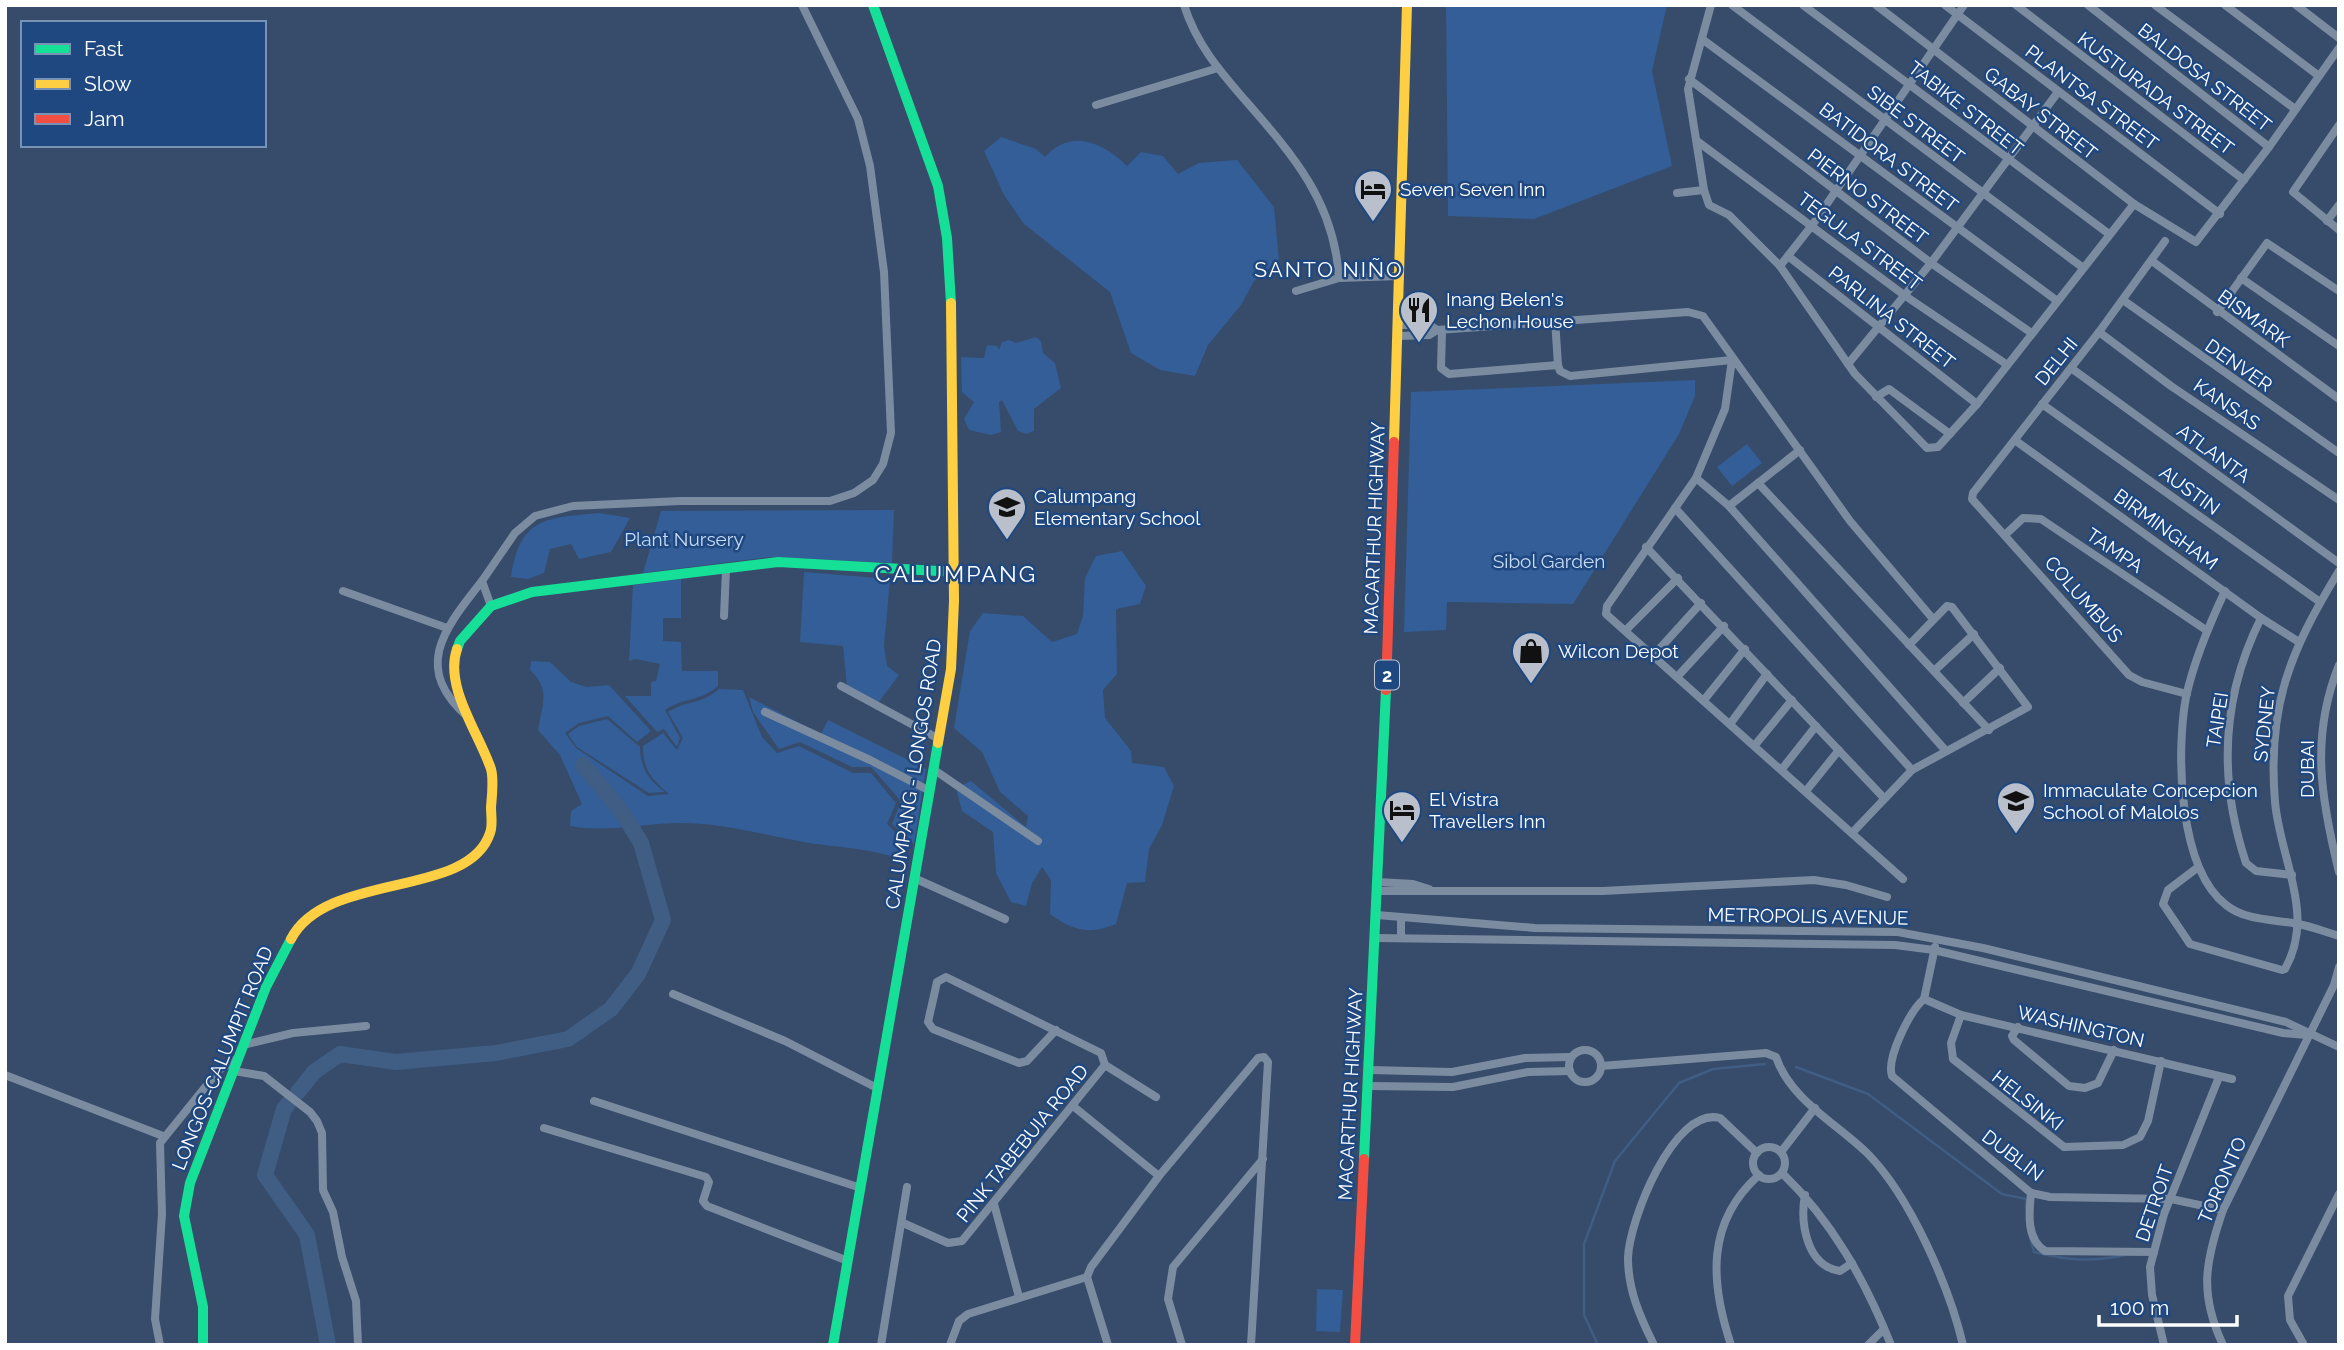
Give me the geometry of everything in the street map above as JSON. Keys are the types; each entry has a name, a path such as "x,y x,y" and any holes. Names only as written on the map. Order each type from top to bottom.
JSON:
{"main road":[{"name":"CALUMPANG - LONGOS ROAD","path":"833,1345 951,669 956,572 951,302 944,220 937,184 873,5"},
{"name":"MACARTHUR HIGHWAY","path":"1355,1345 1377,915 1399,330 1407,5"},
{"name":"LONGOS-CALUMPIT ROAD","path":"203,1345 203,1307 184,1216 190,1183 237,1059 287,942 300,922 312,912 330,904 433,877 460,867 480,853 491,832 492,772 468,718 452,664 460,641 491,607 533,592 778,562 956,572"}],"street":[{"path":"468,718 454,706 441,682 435,659 447,628 515,533 535,516 573,506 680,501 830,501 854,493 873,480 883,464 891,433 884,272 870,166 858,119 802,5"},
{"path":"1184,5 1195,36 1218,68 1285,146 1315,193 1334,234 1339,278"},
{"path":"1711,5 1689,79 1703,190 1709,205 1729,215 1780,266 1848,364 1876,397 1927,448 1938,447 1977,404 2030,332 2134,204"},
{"name":"SIBE STREET","path":"1732,5 2082,267"},
{"name":"TABIKE STREET","path":"1803,5 2109,234"},
{"name":"GABAY STREET","path":"1876,5 2134,204 2191,241 2201,240 2220,214"},
{"name":"PLANTSA STREET","path":"1945,5 2220,214"},
{"path":"1780,266 1813,224 1964,5"},
{"name":"KUSTURADA STREET","path":"2016,5 2244,180"},
{"name":"BALDOSA STREET","path":"2088,5 2269,147"},
{"path":"2155,5 2295,109"},
{"path":"2225,5 2319,76"},
{"path":"2296,5 2339,38"},
{"name":"BATIDORA STREET","path":"1702,39 2056,300"},
{"path":"2220,214 2339,48"},
{"path":"1096,105 1218,68"},
{"name":"PIERNO STREET","path":"1689,79 1931,263 2030,332"},
{"path":"1848,364 1931,263 2058,92"},
{"path":"2339,125 2293,192 2339,230"},
{"name":"TEGULA STREET","path":"1697,142 1813,224 1904,295 2006,364"},
{"path":"1677,193 1703,190"},
{"path":"2327,221 2339,205"},
{"name":"DELHI","path":"1972,499 1973,493 2099,332 2165,241"},
{"path":"2217,312 2263,246 2272,244 2339,291"},
{"name":"PARLINA STREET","path":"1788,256 1977,404"},
{"name":"BISMARK","path":"2152,261 2217,312 2339,399"},
{"path":"1296,291 1339,278 1399,276"},
{"path":"2241,278 2339,345"},
{"name":"DENVER","path":"2123,300 2339,453"},
{"path":"1399,330 1429,335 1440,330 1555,320 1696,313 1703,316 1850,521 1933,619"},
{"path":"1555,320 1558,365 1560,371 1570,376 1732,360"},
{"path":"1440,330 1441,368 1449,374 1558,365"},
{"name":"KANSAS","path":"2099,332 2171,386 2339,499"},
{"path":"1732,360 1725,409 1696,478 1646,547 1605,609 1606,614 1903,879"},
{"name":"ATLANTA","path":"2071,368 2339,563"},
{"path":"1876,397 1889,389 1950,434"},
{"name":"AUSTIN","path":"2042,404 2320,602"},
{"name":"BIRMINGHAM","path":"2015,441 2261,618 2299,642"},
{"path":"1728,506 1800,450"},
{"path":"1696,478 1728,506 1946,751"},
{"path":"1758,483 1989,730"},
{"name":"COLUMBUS","path":"1972,499 2129,674 2142,682 2187,694"},
{"path":"1675,508 1912,770"},
{"name":"TAMPA","path":"2006,534 2023,518 2041,519 2206,631"},
{"path":"1646,547 1724,626 1883,797"},
{"path":"724,616 726,569"},
{"name":"SYDNEY","path":"2197,868 2168,890 2163,904 2184,939 2198,947 2281,971 2288,964 2300,924 2275,805 2273,756 2278,699 2299,642 2339,571"},
{"path":"1626,630 1678,578"},
{"path":"482,581 491,607"},
{"path":"343,591 447,628"},
{"path":"2225,592 2206,631 2187,694 2182,724 2184,792 2197,868 2224,905 2238,913 2300,924 2339,936"},
{"path":"1653,656 1701,603"},
{"path":"1852,833 1883,797 1912,770 2028,707 1952,607 1947,606 1909,645"},
{"name":"TAIPEI","path":"2261,618 2243,661 2233,706 2226,743 2227,786 2246,863 2256,871 2291,875"},
{"path":"1677,677 1724,626"},
{"path":"1934,671 1973,634"},
{"path":"1704,701 1745,649"},
{"name":"DUBAI","path":"2339,665 2328,693 2319,754 2323,806 2339,872"},
{"path":"1963,703 2000,668"},
{"path":"1730,724 1768,674"},
{"path":"841,686 939,739"},
{"path":"1755,745 1791,700"},
{"path":"765,712 928,790"},
{"path":"1782,769 1815,726"},
{"path":"1806,791 1839,750"},
{"path":"933,769 1038,841"},
{"path":"914,878 1005,919"},
{"path":"1378,886 1435,892 1603,891 1814,880 1846,885 1887,897"},
{"name":"METROPOLIS AVENUE","path":"1377,915 1535,928 1898,932 1937,938 2286,1022 2339,1047"},
{"path":"1401,917 1401,938"},
{"name":"METROPOLIS AVENUE","path":"1376,938 1858,944 1934,950 2283,1033 2309,1035"},
{"path":"1924,999 1937,938"},
{"path":"2309,1035 2339,967"},
{"name":"PINK TABEBUIA ROAD","path":"903,1223 948,1243 962,1241 1105,1065 1101,1054 1056,1030 946,977 937,982 928,1022 933,1029 1019,1063 1027,1061 1056,1030"},
{"path":"673,994 785,1041 877,1088"},
{"name":"WASHINGTON","path":"1924,999 1961,1015 2232,1079"},
{"name":"DUBLIN","path":"1924,999 1909,1017 1891,1063 1892,1076 2031,1194 2050,1197 2171,1199 2223,1210"},
{"name":"HELSINKI","path":"1961,1015 1951,1043 1954,1059 2064,1147 2123,1145 2140,1137 2148,1121 2161,1062"},
{"path":"243,1045 293,1033 366,1026"},
{"path":"2018,1027 2012,1036 2014,1040 2075,1087 2098,1083 2114,1050"},
{"name":"TORONTO","path":"2223,1345 2207,1300 2205,1276 2223,1210 2309,1035"},
{"path":"1369,1070 1452,1072 1525,1058 1572,1057 1582,1050 1591,1051 1601,1066"},
{"path":"1601,1066 1772,1054 1786,1080 1869,1156 1892,1187 1936,1266 1956,1317 1963,1345"},
{"path":"950,1345 959,1321 968,1314 1087,1277 1160,1176 1258,1058 1264,1057 1268,1062 1251,1345"},
{"path":"1572,1057 1570,1071 1577,1080 1588,1082 1597,1077 1601,1066"},
{"path":"160,1345 155,1319 162,1214 159,1156 163,1136 219,1070 237,1059"},
{"path":"1105,1065 1156,1097"},
{"path":"234,1071 264,1076 317,1121 322,1133 323,1190 333,1212 342,1257 356,1301 358,1345"},
{"path":"1368,1086 1453,1087 1528,1072 1570,1071"},
{"path":"1452,1072 1453,1087"},
{"path":"5,1075 163,1136"},
{"name":"DETROIT","path":"2164,1345 2151,1285 2154,1252 2171,1199 2220,1076"},
{"path":"594,1101 860,1188"},
{"path":"1073,1106 1160,1176"},
{"path":"1780,1152 1815,1108"},
{"path":"1654,1345 1636,1307 1628,1257 1633,1223 1660,1164 1695,1121 1704,1117 1720,1118 1757,1153"},
{"path":"544,1128 706,1178 709,1182 703,1201 707,1206 848,1261"},
{"path":"1771,1147 1780,1152 1785,1161 1782,1172 1771,1179 1759,1175 1754,1163 1757,1153 1771,1147"},
{"path":"1182,1345 1168,1299 1168,1280 1173,1268 1263,1159"},
{"path":"1782,1172 1805,1195 1852,1263 1891,1345"},
{"path":"1731,1345 1715,1285 1717,1254 1726,1217 1740,1192 1759,1175"},
{"path":"881,1345 907,1187"},
{"path":"2031,1194 2030,1224 2039,1247 2045,1251 2154,1252"},
{"path":"2304,1345 2290,1320 2288,1296 2339,1194"},
{"path":"1805,1195 1801,1222 1812,1250 1832,1269 1840,1270 1852,1263"},
{"path":"994,1204 1019,1297"},
{"path":"1087,1277 1108,1345"},
{"path":"1868,1345 1884,1328"}],"green space":[{"path":"1446,5 1667,5 1652,71 1672,166 1534,219 1448,216"},
{"path":"1001,137 1036,149 1045,157 1055,148 1076,141 1108,150 1127,166 1141,152 1163,156 1178,174 1199,163 1237,160 1274,207 1279,260 1254,281 1241,305 1208,345 1195,376 1160,370 1131,353 1110,292 1024,224 1004,195 984,151"},
{"path":"1036,337 1041,341 1043,353 1055,363 1061,388 1034,409 1034,431 1026,434 1018,431 1002,400 999,402 1001,432 991,435 969,430 964,419 974,402 962,392 961,357 984,358 987,345 997,346 999,350 1002,342 1009,340 1016,343"},
{"name":"Sibol Garden","path":"1695,380 1695,396 1679,434 1573,604 1447,602 1446,630 1404,632 1411,392"},
{"path":"1747,444 1762,463 1732,486 1717,467"},
{"name":"Plant Nursery","path":"894,510 892,563 770,557 643,573 661,511"},
{"path":"599,513 630,518 611,552 579,559 571,544 550,549 544,573 528,579 511,577 521,542 538,524 564,517"},
{"path":"1122,551 1146,586 1140,604 1116,609 1117,674 1103,690 1105,718 1131,751 1132,763 1164,767 1174,786 1162,825 1149,849 1145,882 1127,883 1116,924 1082,930 1050,914 1051,880 1042,867 1032,883 1026,906 1011,902 996,873 993,832 962,811 956,788 971,781 1026,827 1028,816 1000,792 982,752 954,728 970,631 983,613 1023,616 1052,642 1077,634 1083,616 1085,578 1096,556"},
{"path":"804,572 890,579 884,646 887,666 899,675 878,703 847,686 843,646 800,642"},
{"path":"681,579 681,618 663,618 663,641 681,642 682,671 718,671 718,686 704,695 665,710 680,738 677,747 664,729 657,732 625,696 651,696 651,682 656,681 660,664 636,659 629,661 633,585"},
{"path":"531,661 550,662 571,682 586,687 609,685 651,731 637,742 608,716 579,723 565,733 576,748 648,796 669,794 649,773 644,761 643,746 663,733 677,750 683,738 668,712 706,698 719,689 743,690 762,737 777,753 799,746 853,773 871,773 896,803 887,824 903,840 899,859 864,850 713,825 668,823 598,828 570,826 571,811 582,804 560,755 538,730 543,691 537,677 530,670"},
{"path":"749,697 821,734 828,720 926,769 914,844 892,824 901,801 871,767 852,767 800,742 779,749 753,712"},
{"path":"607,719 640,747 646,773 665,792 649,793 577,747 568,734 579,726"},
{"path":"1317,1289 1343,1290 1340,1332 1316,1331"}],"waterway":[{"path":"298,1092 314,1072 340,1054 396,1062 496,1053 568,1039 611,1009 638,974 663,920 641,843 622,812 583,765"},
{"path":"1598,1345 1584,1315 1584,1244 1615,1161 1679,1083 1713,1069 1765,1064"},
{"path":"1796,1067 1868,1094 2002,1194 2026,1199 2026,1208"},
{"path":"288,1104 284,1109 265,1175 307,1235 328,1345"},
{"path":"2030,1238 2034,1252 2059,1257 2091,1260 2126,1255"}],"traffic: fast":[{"path":"873,5 938,186 947,238 951,303"},
{"path":"457,649 460,641 491,606 532,592 778,562 956,572"},
{"path":"1364,1159 1386,690"},
{"path":"833,1345 938,743"},
{"path":"203,1345 203,1307 184,1216 190,1183 266,987 291,939"}],"traffic: slow":[{"path":"1394,442 1407,5"},
{"path":"938,743 951,669 954,601 951,303"},
{"path":"291,939 309,918 334,903 455,868 477,854 490,833 492,773 459,694 454,664 457,649"}],"traffic: jam":[{"path":"1386,690 1394,442"},
{"path":"1355,1345 1364,1159"}],"place":[{"name":"Seven Seven Inn","path":"1373,223"},
{"name":"Inang Belen's Lechon House","path":"1419,344"},
{"name":"Calumpang Elementary School","path":"1007,541"},
{"name":"Wilcon Depot","path":"1531,685"},
{"name":"Immaculate Concepcion School of Malolos","path":"2016,835"},
{"name":"El Vistra Travellers Inn","path":"1402,844"}],"district":[{"name":"SANTO NIÑO","path":"1329,269"},
{"name":"CALUMPANG","path":"956,573"}]}
